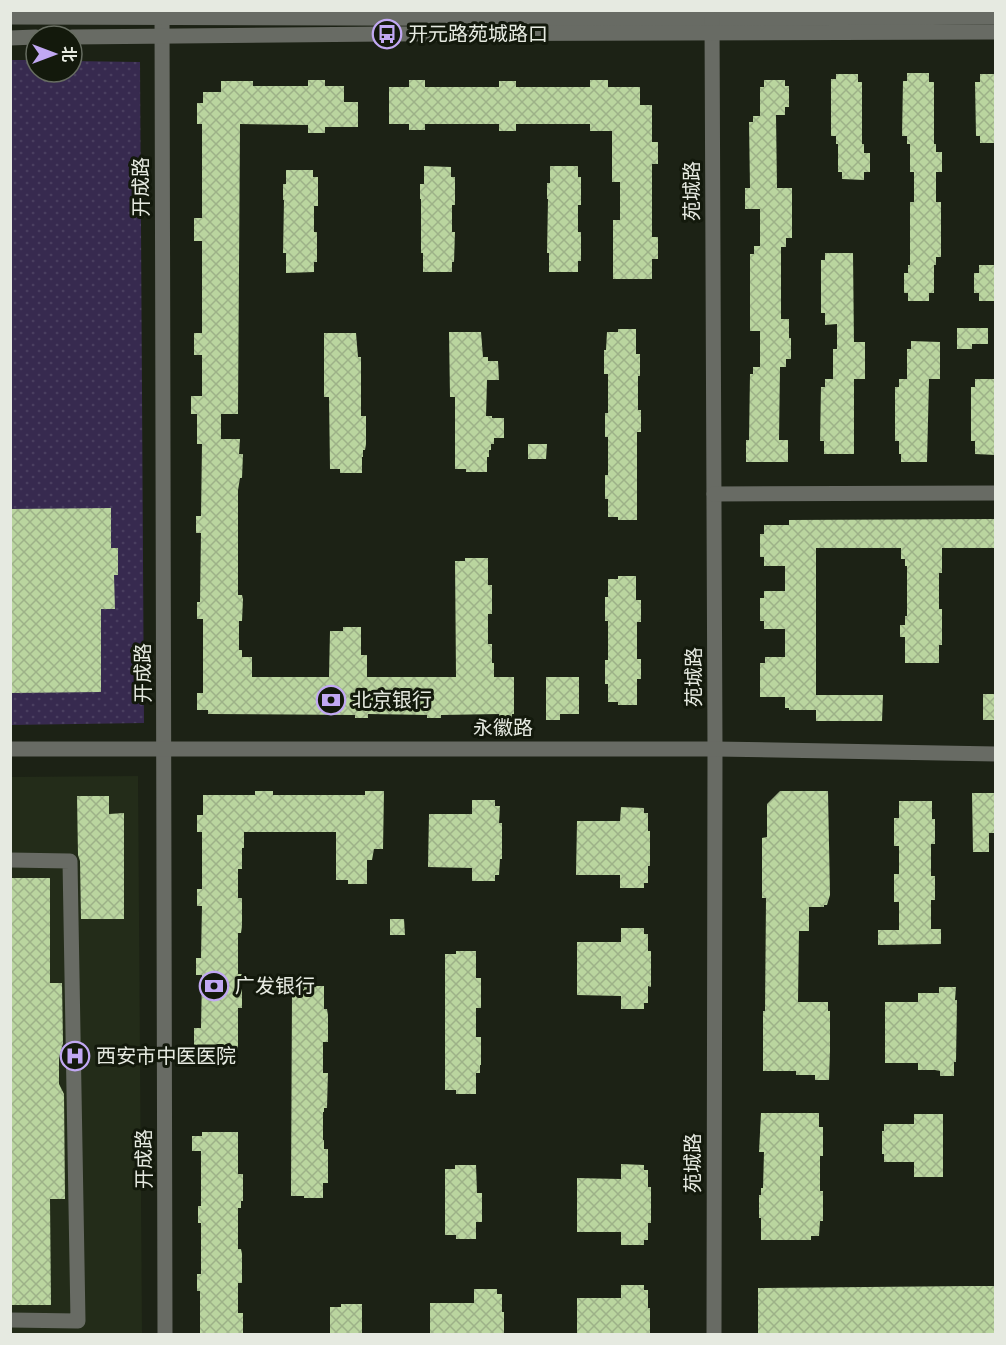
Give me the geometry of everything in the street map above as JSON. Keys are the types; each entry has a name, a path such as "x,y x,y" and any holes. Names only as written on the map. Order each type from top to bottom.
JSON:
{"street":[{"path":"10,17 162,14 996,32"},
{"name":"开成路","path":"162,14 165,1335"},
{"path":"84,37 387,34 996,18"},
{"name":"苑城路","path":"712,26 715,749 714,1335"},
{"path":"714,494 996,493"},
{"name":"永徽路","path":"10,749 715,749 996,754"},
{"path":"10,860 70,861 78,1321 10,1320"}],"shaded area":[{"path":"11,60 24,60 24,84 84,84 84,61 140,62 144,723 11,725"},
{"name":"西安市中医医院","path":"138,776 142,1334 11,1334 10,777"}],"building":[{"path":"907,73 929,73 929,82 934,82 934,144 936,144 936,152 942,152 942,172 936,172 936,202 941,202 941,257 936,257 934,293 929,293 929,301 908,301 908,293 904,293 904,273 908,273 908,265 910,265 910,202 914,202 914,172 910,172 910,144 907,144 907,136 902,136 903,81 907,81"},
{"path":"836,74 858,74 858,82 862,82 862,144 864,144 864,153 870,153 870,172 864,172 864,180 842,179 842,172 838,172 838,144 836,144 836,136 831,136 831,79 836,79"},
{"path":"980,74 996,74 996,143 980,143 980,136 976,136 975,82 980,82"},
{"path":"308,80 325,80 325,86 344,86 344,102 358,102 358,127 325,127 325,133 308,133 308,125 240,124 238,414 221,414 221,439 240,439 239,454 243,454 242,478 240,478 238,490 238,595 242,595 243,599 242,621 239,621 239,650 242,650 242,657 252,657 252,677 329,677 330,631 343,631 343,627 361,627 361,655 367,655 367,677 456,677 455,561 465,561 465,558 488,558 488,585 492,585 492,614 488,614 488,644 492,644 494,677 514,677 514,714 512,718 499,718 499,714 441,715 441,718 427,718 427,715 368,714 368,718 355,718 355,715 208,714 208,710 197,710 197,693 203,693 203,619 197,619 197,602 200,602 201,533 196,533 196,516 201,516 202,444 197,444 197,414 191,414 191,396 202,396 202,355 194,355 194,333 202,333 202,241 194,241 194,218 202,218 202,124 197,124 197,103 203,103 203,92 221,92 221,81 253,81 253,86 308,86"},
{"path":"409,80 425,80 425,87 499,87 499,81 516,81 516,87 590,87 590,80 608,80 608,87 640,87 640,105 652,105 652,142 658,142 658,164 652,164 652,237 658,237 658,259 652,259 652,279 613,279 613,220 620,220 620,182 612,182 612,131 590,131 590,124 516,124 516,131 499,131 499,124 425,124 425,130 409,130 409,124 389,124 389,87 409,87"},
{"path":"764,80 785,80 785,86 789,86 789,107 785,107 785,115 776,115 777,188 792,188 792,238 786,238 786,247 781,247 781,319 789,319 791,359 786,359 786,367 780,367 779,440 788,440 788,462 746,462 746,440 749,440 750,374 753,374 753,367 760,367 760,331 750,331 750,254 754,254 754,246 760,246 760,209 745,209 745,188 750,188 749,122 753,122 753,116 760,116 760,87 764,87"},
{"path":"424,166 451,167 451,177 455,177 455,205 452,205 452,232 455,232 452,272 423,272 420,184 424,184"},
{"path":"550,166 578,166 578,177 581,177 578,232 581,232 581,261 578,261 578,272 549,272 547,183 550,183"},
{"path":"286,170 313,170 313,177 318,177 318,206 314,206 317,262 314,262 314,272 286,273 286,253 283,253 283,184 286,184"},
{"path":"825,253 853,253 854,342 865,342 865,379 854,379 854,454 824,454 824,441 820,441 821,387 825,387 825,379 833,379 833,349 837,349 837,324 825,325 825,313 821,313 821,260 825,260"},
{"path":"979,265 996,265 996,301 979,301 979,293 974,293 974,273 979,273"},
{"path":"957,328 988,328 988,344 972,344 972,349 957,349"},
{"path":"618,329 636,329 636,354 640,354 638,410 641,410 641,432 637,432 637,520 618,520 618,517 608,517 608,499 605,499 605,475 608,475 608,437 605,437 605,413 608,413 608,374 604,374 604,350 606,350 607,332 618,332"},
{"path":"449,332 481,332 483,357 488,357 488,361 498,361 499,380 487,380 486,416 504,418 504,438 494,438 494,444 491,444 489,457 487,457 487,472 466,472 466,469 455,469 455,397 450,397"},
{"path":"324,333 356,333 358,357 361,357 361,416 366,416 366,444 362,457 362,473 340,473 340,469 330,469 329,397 324,397"},
{"path":"911,341 940,342 940,379 929,379 927,462 901,462 899,441 895,441 895,387 899,387 899,379 907,379 907,349 911,349"},
{"path":"975,379 996,379 996,455 975,454 975,441 971,441 971,387 975,387"},
{"path":"528,444 547,444 546,459 528,459"},
{"path":"111,508 111,548 118,548 118,575 114,575 115,609 101,609 101,692 10,693 10,509"},
{"path":"996,519 996,548 942,548 939,609 942,609 942,645 939,645 939,663 905,663 905,637 900,637 900,625 905,625 905,616 907,616 907,566 905,566 905,559 901,559 901,548 816,548 816,695 883,695 882,721 816,721 816,710 789,710 785,708 785,697 760,697 760,663 765,663 765,657 785,657 785,629 764,629 764,621 760,621 760,598 764,598 764,591 785,591 785,566 764,566 764,557 760,557 760,534 764,534 764,525 789,525 789,520"},
{"path":"618,576 636,576 636,600 641,600 641,622 637,622 637,659 641,659 641,679 637,679 637,705 618,705 618,702 608,702 608,684 605,684 605,660 608,660 608,621 605,621 605,597 608,597 608,579 618,579"},
{"path":"546,677 579,677 579,714 560,714 560,720 546,720"},
{"path":"983,694 996,694 996,720 983,720"},
{"path":"255,791 273,791 273,795 365,795 365,791 384,791 383,849 374,849 372,860 367,860 367,884 348,884 348,880 336,880 336,832 244,832 242,869 238,869 238,898 242,898 242,926 241,933 238,933 238,974 242,974 242,1008 238,1008 238,1050 201,1050 201,1045 194,1045 194,1028 201,1028 202,975 196,975 196,958 201,958 202,906 197,906 197,889 202,889 202,832 197,832 197,815 203,815 203,795 255,795"},
{"path":"780,791 828,791 830,895 824,907 809,907 809,931 799,931 798,1002 828,1002 828,1011 830,1011 829,1080 815,1080 815,1075 796,1075 796,1071 763,1071 766,898 762,898 762,838 767,837 767,804"},
{"path":"972,793 996,793 996,833 989,833 989,852 973,852"},
{"path":"77,796 109,796 109,814 124,813 124,919 81,919"},
{"path":"472,800 495,800 495,806 500,806 502,859 500,859 499,875 495,875 495,881 472,881 472,868 428,867 429,814 472,814"},
{"path":"899,801 932,801 935,844 931,844 931,876 935,876 935,900 931,900 931,929 941,929 941,944 878,945 878,930 899,930 899,902 894,902 894,874 899,874 899,846 894,846 894,818 899,818"},
{"path":"621,807 644,808 644,813 648,813 650,866 648,866 648,883 644,883 644,888 620,888 620,875 576,875 577,821 620,821"},
{"path":"10,878 50,878 50,983 62,983 63,1043 59,1058 59,1084 64,1094 65,1199 50,1199 51,1305 10,1305"},
{"path":"390,919 404,919 405,935 390,935"},
{"path":"621,928 644,928 644,934 648,934 648,951 651,951 651,987 648,986 648,1003 644,1003 644,1009 621,1009 621,996 577,995 577,942 621,942"},
{"path":"456,951 476,951 476,978 481,978 481,1008 476,1008 476,1037 481,1037 481,1065 480,1073 476,1073 476,1094 456,1094 456,1090 445,1090 445,954 456,954"},
{"path":"304,986 324,986 324,1009 327,1009 328,1015 328,1042 323,1042 323,1073 328,1073 327,1108 324,1108 323,1112 323,1140 324,1149 328,1149 328,1183 323,1183 323,1198 291,1196 292,989 304,989"},
{"path":"939,987 956,987 954,1076 940,1076 940,1071 935,1070 918,1070 918,1063 885,1063 885,1002 918,1002 918,993 939,993"},
{"path":"761,1113 819,1113 819,1127 823,1127 820,1191 823,1191 823,1221 820,1221 819,1236 811,1236 811,1240 761,1240 759,1195 763,1188 764,1152 759,1152"},
{"path":"914,1114 943,1114 943,1177 914,1177 914,1162 884,1162 882,1131 884,1131 884,1124 914,1124"},
{"path":"202,1132 238,1132 238,1174 243,1174 243,1201 241,1201 241,1208 238,1208 238,1249 241,1249 242,1254 242,1283 238,1283 238,1313 243,1313 243,1335 200,1335 200,1291 197,1291 197,1274 201,1274 201,1223 198,1223 198,1206 201,1206 201,1151 192,1151 192,1136 202,1136"},
{"path":"621,1164 644,1165 644,1170 648,1170 648,1187 651,1187 651,1223 648,1223 648,1240 644,1240 644,1245 621,1245 621,1232 577,1232 577,1178 621,1179"},
{"path":"455,1165 476,1165 477,1193 482,1193 482,1222 476,1222 476,1239 456,1239 456,1235 445,1235 445,1169 455,1169"},
{"path":"621,1285 644,1285 644,1290 648,1290 650,1335 577,1335 577,1298 621,1298"},
{"path":"996,1286 996,1335 758,1335 758,1288"},
{"path":"474,1289 497,1289 497,1294 502,1294 504,1335 430,1335 430,1303 474,1303"},
{"path":"341,1304 362,1304 362,1335 330,1335 330,1307 341,1307"}],"place":[{"name":"开元路苑城路口","path":"387,34"},
{"name":"北京银行","path":"331,700"},
{"name":"广发银行","path":"214,986"},
{"name":"西安市中医医院","path":"75,1056"}]}
